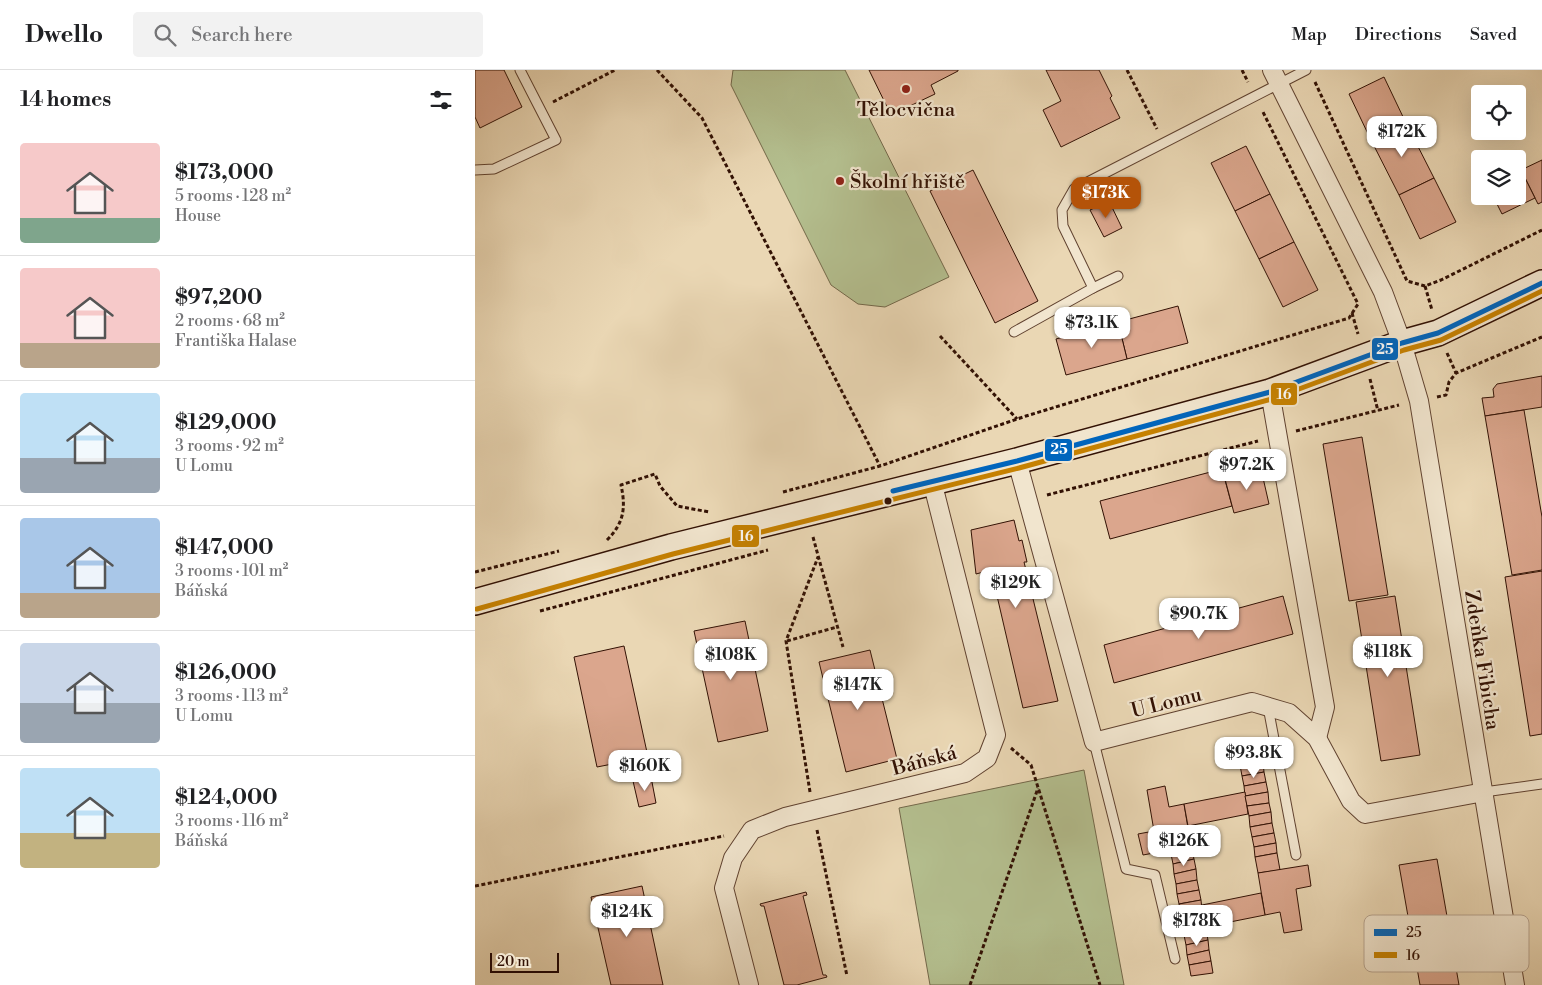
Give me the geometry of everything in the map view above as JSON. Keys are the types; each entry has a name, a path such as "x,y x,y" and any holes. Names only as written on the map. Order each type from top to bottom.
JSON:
{"street":[{"name":"Zdeňka Fibicha","path":"1275,77 1383,292 1402,343 1419,400 1503,915"},
{"path":"475,602 671,547 1017,461 1270,392 1402,343 1438,333 1541,285"},
{"path":"1270,392 1325,707 1317,738"},
{"path":"1017,461 1095,742"},
{"path":"932,482 996,736"},
{"name":"U Lomu","path":"1095,742 1252,702 1289,713 1317,738 1351,801 1365,814 1483,792"},
{"name":"Báňská","path":"752,830 785,817 965,773 987,758 996,736"},
{"path":"749,985 724,888 733,858 752,830"},
{"name":"Zdeňka Fibicha","path":"1513,972 1515,985"}],"lane":[{"path":"475,170 494,169 556,140 520,70"},
{"path":"1093,288 1063,226 1062,210 1075,189 1255,96 1275,77 1307,70"},
{"path":"1013,332 1118,276"},
{"path":"1268,707 1295,855"},
{"path":"1095,742 1126,868 1155,875 1175,959"},
{"path":"1483,792 1542,784"}],"path":[{"path":"539,110 615,70"},
{"path":"657,70 702,118 880,466"},
{"path":"1127,70 1164,143"},
{"path":"1314,79 1407,281 1425,286 1441,280 1542,230"},
{"path":"781,493 880,466 1017,419 1349,318 1358,304 1255,96"},
{"path":"940,336 1017,419"},
{"path":"598,542 608,539 623,518 624,499 621,485 655,474 660,486 677,506 708,512 717,510"},
{"path":"799,488 843,648"},
{"path":"813,538 823,535"},
{"path":"533,613 774,548"},
{"path":"475,572 560,551"},
{"path":"818,557 786,641 813,810 847,976"},
{"path":"786,641 837,628"},
{"path":"996,736 1031,765 1100,985"},
{"path":"970,985 1038,787"},
{"path":"475,886 752,830"}],"green space":[{"name":"Školní hřiště","path":"733,70 845,70 949,277 885,307 858,304 831,285 731,85"},
{"path":"1084,770 1124,985 930,985 899,808"}],"building":[{"path":"475,70 504,70 522,107 480,128 475,117"},
{"name":"Tělocvična","path":"869,70 958,71 931,85 935,94 891,115"},
{"path":"1046,70 1099,70 1120,118 1061,147 1043,110 1061,101"},
{"path":"1384,77 1405,121 1370,138 1349,94"},
{"path":"1405,121 1434,178 1399,195 1370,138"},
{"path":"1246,146 1270,194 1235,211 1211,163"},
{"path":"1542,160 1542,202 1538,204 1526,180 1526,168"},
{"path":"973,170 1038,301 995,323 930,191"},
{"path":"1434,178 1456,222 1420,239 1399,195"},
{"path":"1526,180 1535,198 1526,202"},
{"path":"1270,194 1294,242 1259,259 1235,211"},
{"path":"1109,201 1122,228 1104,237 1090,210"},
{"path":"1498,205 1521,205 1502,214"},
{"path":"1294,242 1318,290 1283,307 1259,259"},
{"path":"1178,306 1188,343 1127,359 1118,322"},
{"path":"1118,322 1127,359 1066,375 1056,339"},
{"path":"1542,376 1542,407 1485,416 1482,398 1494,397 1493,389 1497,384"},
{"path":"1524,410 1542,517 1542,570 1512,575 1485,416"},
{"path":"1362,437 1388,595 1349,601 1323,444"},
{"path":"1222,469 1232,506 1110,539 1100,501"},
{"path":"1261,469 1269,504 1234,513 1225,479"},
{"path":"1014,520 1019,541 1022,540 1027,562 1024,562 1058,701 1023,708 991,570 976,574 971,530"},
{"path":"1542,571 1542,734 1530,736 1505,577"},
{"path":"1283,596 1293,634 1114,683 1104,645"},
{"path":"1395,596 1420,755 1381,761 1356,602"},
{"path":"745,621 768,731 718,742 694,631"},
{"path":"624,646 648,757 597,767 574,657"},
{"path":"870,650 897,759 846,772 819,662"},
{"path":"1259,740 1261,751 1239,755 1237,744"},
{"path":"1261,751 1263,762 1240,765 1239,755"},
{"path":"1263,762 1264,772 1242,776 1240,765"},
{"path":"1264,772 1266,782 1244,786 1242,776"},
{"path":"651,777 656,803 639,807 633,781"},
{"path":"1266,782 1268,792 1245,796 1244,786"},
{"path":"1165,786 1169,807 1184,804 1191,846 1143,855 1138,834 1154,831 1147,790"},
{"path":"1245,792 1248,814 1188,826 1184,804"},
{"path":"1268,792 1269,803 1247,806 1245,796"},
{"path":"1269,803 1271,812 1249,816 1247,806"},
{"path":"1271,812 1272,823 1250,827 1249,816"},
{"path":"1272,823 1274,833 1252,837 1250,827"},
{"path":"1274,833 1276,843 1254,847 1252,837"},
{"path":"1276,843 1277,853 1255,857 1254,847"},
{"path":"1191,846 1194,859 1173,864 1170,849"},
{"path":"1277,853 1280,870 1258,873 1255,857"},
{"path":"1194,859 1196,869 1174,874 1173,864"},
{"path":"1437,859 1447,915 1408,915 1399,865"},
{"path":"1308,865 1311,886 1296,889 1302,930 1284,933 1280,912 1265,915 1258,873"},
{"path":"1196,869 1197,880 1176,884 1174,874"},
{"path":"1197,880 1199,890 1177,894 1176,884"},
{"path":"642,886 663,985 611,985 591,897"},
{"path":"1199,890 1201,900 1179,904 1177,894"},
{"path":"806,892 807,895 803,896 823,975 827,977 797,985 784,985 764,906 760,904"},
{"path":"1261,893 1265,915 1205,927 1202,905"},
{"path":"1201,900 1202,910 1181,914 1179,904"},
{"path":"1202,910 1204,920 1183,925 1181,914"},
{"path":"1204,920 1206,930 1184,935 1183,925"},
{"path":"1206,930 1208,940 1186,945 1184,935"},
{"path":"1208,940 1209,950 1187,955 1186,945"},
{"path":"1209,950 1211,961 1189,965 1187,955"},
{"path":"1211,961 1213,973 1191,976 1189,965"},
{"path":"1418,972 1457,972 1459,985 1420,985"}],"transit line":[{"name":"25","path":"893,491 1017,461 1270,392 1402,343 1438,333 1542,283"},
{"name":"16","path":"477,609 673,554 1019,468 1272,399 1404,350 1441,340 1542,291"}],"place":[{"name":"Tělocvična","path":"906,89"},
{"name":"Školní hřiště","path":"840,181"}]}
